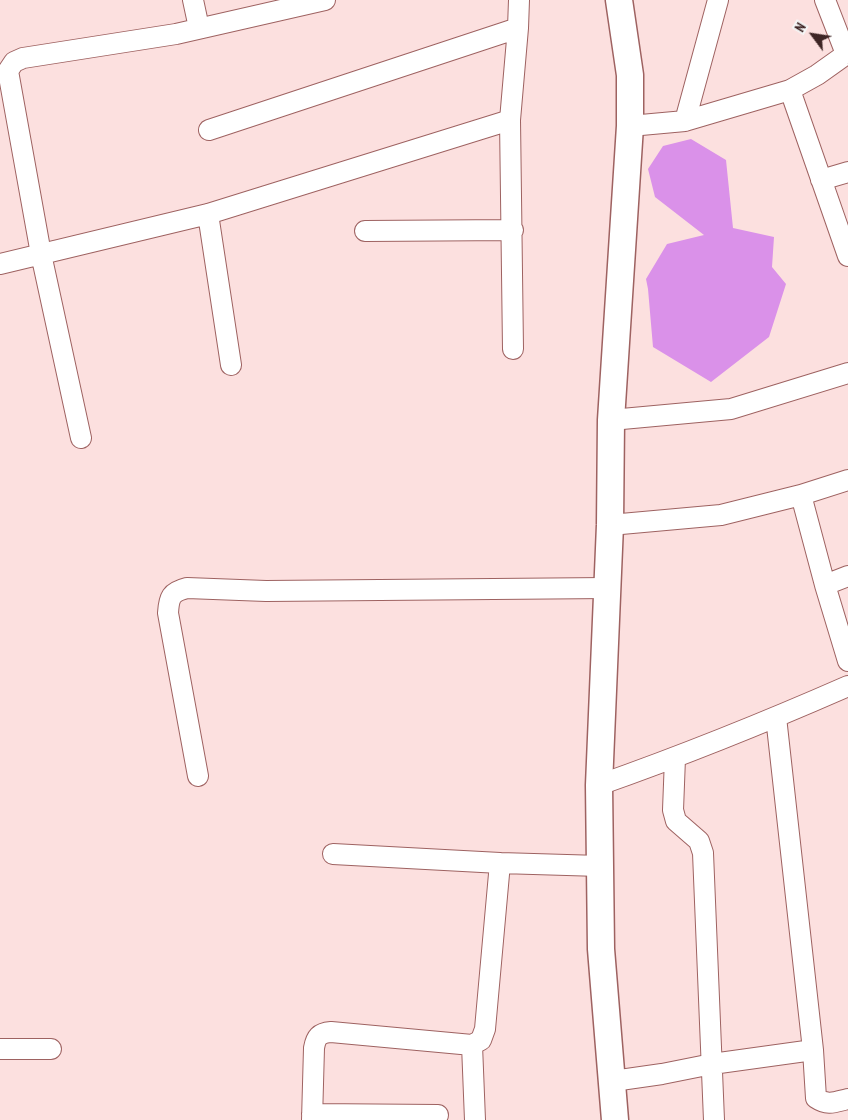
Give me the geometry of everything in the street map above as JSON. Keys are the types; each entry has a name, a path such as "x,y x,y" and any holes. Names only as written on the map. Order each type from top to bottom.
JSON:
{"street":[{"path":"193,0 199,28"},
{"path":"81,438 42,254 8,71 14,62 23,58 176,34 325,0"},
{"path":"514,349 510,120 518,28 518,0"},
{"path":"615,1120 601,958 599,785 610,525 611,420 630,126 630,75 619,0"},
{"path":"685,121 718,0"},
{"path":"630,126 685,121 790,90 816,75 847,54 826,0"},
{"path":"208,130 518,28"},
{"path":"790,90 848,256"},
{"path":"0,264 208,214 510,120"},
{"path":"821,180 848,172"},
{"path":"208,214 231,365"},
{"path":"365,231 513,230"},
{"path":"611,420 731,409 848,373"},
{"path":"610,525 721,515 801,495 848,480"},
{"path":"801,495 848,661"},
{"path":"825,585 848,576"},
{"path":"198,776 168,613 169,599 177,591 187,588 276,591 607,588"},
{"path":"599,785 676,758 848,686"},
{"path":"776,717 813,1050 816,1098 823,1103 848,1099"},
{"path":"676,758 673,810 676,821 699,842 703,853 714,1120"},
{"path":"334,854 500,863 600,866"},
{"path":"438,1115 312,1117 316,1038 322,1032 331,1032 472,1045 481,1040 485,1030 500,863"},
{"path":"472,1045 475,1120"},
{"path":"0,1049 51,1049"},
{"path":"612,1081 712,1064 813,1050"}],"shaded area":[{"path":"691,139 726,160 733,228 774,237 772,267 786,284 769,337 711,382 653,347 646,279 667,244 704,235 655,197 648,169 663,146"}]}
